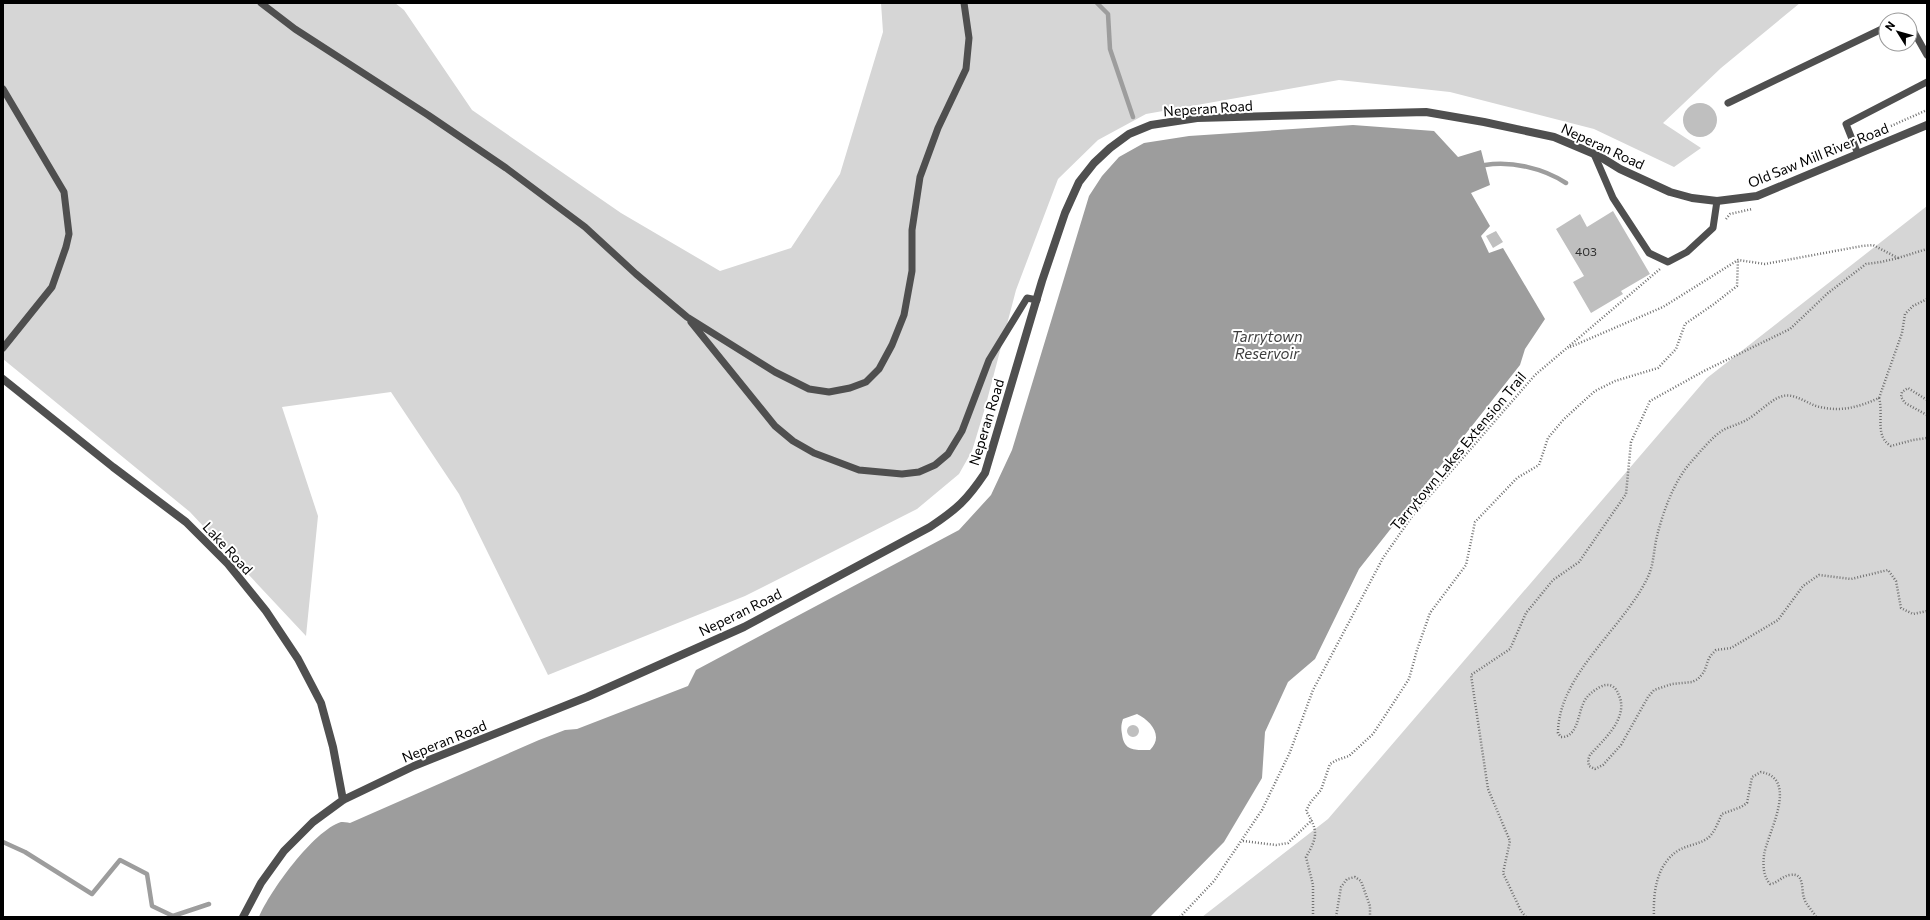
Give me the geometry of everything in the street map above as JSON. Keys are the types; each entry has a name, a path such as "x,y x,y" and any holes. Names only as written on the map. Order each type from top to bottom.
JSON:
{"street":[{"name":"Neperan Road","path":"243,917 262,883 284,852 313,822 343,800 414,766 587,697 744,627 930,527 955,511 970,494 985,473 1065,213 1079,182 1094,163 1110,148 1129,134 1151,125 1197,118 1426,112 1484,122 1554,137 1594,154 1620,169 1670,192 1692,198"},
{"name":"Old Saw Mill River Road","path":"1692,198 1717,201 1757,196 1927,125"},
{"name":"Lake Road","path":"3,379 112,467 186,522 228,564 266,611 298,659 321,703 333,747 343,800"}],"lane":[{"path":"261,3 295,29 428,115 506,168 585,227 636,274 687,317 775,372 809,389 829,392 850,388 866,382 879,369 892,345 904,315 912,271 912,230 920,177 938,128 966,69 969,38 964,3"},
{"path":"1728,103 1878,31"},
{"path":"1918,39 1927,55"},
{"path":"1858,154 1846,124 1927,82"},
{"path":"3,89 64,192 69,234 52,287 3,348"},
{"path":"1594,154 1613,198 1649,253 1668,262 1687,252 1713,228 1717,201"},
{"path":"687,317 775,426 793,441 814,453 859,470 902,474 919,472 935,465 948,454 962,431 989,360 1027,298 1037,300"}],"path":[{"path":"1568,348 1663,307 1738,260 1765,264 1873,245 1898,258"},
{"path":"1526,917 1503,873 1510,841 1488,789 1470,676 1510,649 1526,612 1553,580 1579,562 1626,494 1631,442 1650,401 1704,371 1790,329 1828,293 1866,264 1898,258 1927,249"},
{"path":"1313,917 1313,885 1306,857 1315,841 1315,827 1306,811 1310,803 1321,790 1330,764 1349,756 1373,734 1409,679 1416,650 1430,613 1466,565 1475,522 1517,478 1539,465 1548,438 1564,419 1595,391 1615,382 1658,368 1676,349 1685,324 1737,286 1738,260"},
{"name":"Tarrytown Lakes Extension Trail","path":"1180,917 1214,881 1262,810 1282,770 1313,690 1383,558 1413,515 1535,375 1668,262"},
{"path":"1927,300 1913,306 1905,314 1902,333 1879,398 1881,409 1881,437 1885,442 1891,446 1927,438"},
{"path":"1927,400 1908,388 1902,392 1901,397 1905,403 1927,415"},
{"path":"1879,398 1861,406 1849,409 1834,409 1818,407 1797,397 1780,397 1746,421 1722,431 1690,463 1681,475 1656,537 1650,572 1629,606 1608,632 1570,688 1560,714 1558,733 1561,737 1565,737 1573,731 1583,704 1591,692 1603,685 1609,685 1618,690 1622,707 1620,715 1616,723 1590,755 1588,760 1589,766 1595,769 1603,765 1621,746 1635,718 1654,690 1672,684 1692,682 1698,679 1704,672 1709,658 1716,650 1731,648 1778,620 1803,586 1819,575 1851,579 1888,570 1896,581 1901,608 1913,614 1927,611"},
{"path":"1654,917 1656,880 1665,863 1678,851 1708,837 1722,814 1742,807 1747,803 1752,777 1761,772 1768,773 1777,784 1780,804 1764,855 1764,874 1770,884 1775,884 1790,875 1796,875 1801,878 1803,883 1804,898 1816,917"},
{"path":"1243,840 1276,845 1288,843 1312,820"},
{"path":"1336,917 1341,887 1347,879 1355,877 1361,881 1370,906 1370,917"}],"shaded area":[{"path":"3,3 395,3 404,10 472,110 621,213 720,271 791,248 840,174 883,32 881,3 1800,3 1721,68 1663,123 1701,148 1674,167 1594,129 1450,92 1339,80 1146,114 1098,140 1058,179 1016,290 985,408 972,451 959,474 917,509 745,596 548,675 459,494 391,392 282,407 318,516 306,636 190,512 3,359"},
{"path":"1927,206 1927,917 1202,917 1328,819 1707,378"}],"water":[{"name":"Tarrytown Reservoir","path":"1353,125 1434,131 1458,157 1481,150 1490,185 1471,193 1490,226 1481,236 1489,253 1503,248 1545,319 1525,349 1520,365 1359,569 1315,659 1288,682 1265,732 1262,778 1224,842 1150,917 259,917 282,878 306,849 330,828 341,822 350,823 539,740 565,730 577,729 688,686 696,670 959,530 991,495 1012,450 1089,196 1102,176 1119,157 1144,143 1189,136","holes":["1137,714 1151,725 1156,734 1154,745 1150,750 1132,749 1128,747 1123,740 1121,728 1123,719"]}],"building":[{"path":"1697,103 1703,103 1707,104 1714,110 1717,120 1716,127 1710,134 1703,137 1697,137 1693,136 1686,130 1683,123 1683,117 1684,113 1690,106"},
{"path":"1613,211 1650,274 1621,291 1623,294 1591,313 1573,282 1584,276 1556,229 1580,214 1587,227"},
{"path":"1496,231 1503,242 1493,248 1486,236"},
{"path":"1135,725 1138,726 1138,736 1131,737 1128,736 1127,729 1128,726"}],"waterway":[{"path":"1097,3 1108,14 1110,49 1133,117"},
{"path":"1485,165 1506,164 1527,167 1547,173 1566,183"},
{"path":"3,842 25,852 92,894 120,860 147,874 152,906 173,916 209,904"}]}
